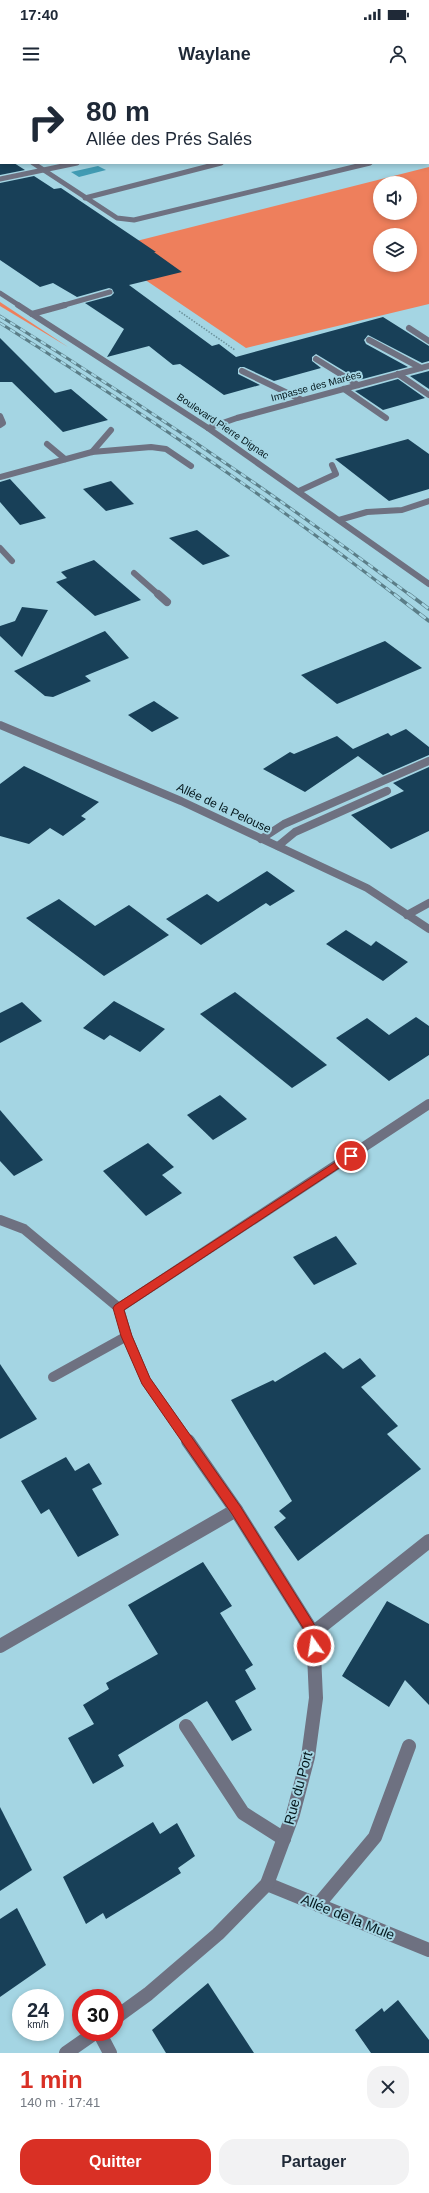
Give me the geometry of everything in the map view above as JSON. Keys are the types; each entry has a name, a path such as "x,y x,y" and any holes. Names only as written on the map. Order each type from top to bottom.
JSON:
{"street":[{"path":"35,164 117,218 134,220 366,164"},
{"path":"0,179 72,164"},
{"path":"85,198 217,164"},
{"path":"32,314 110,292"},
{"name":"Boulevard Pierre Dignac","path":"0,293 208,428 429,584"},
{"path":"409,328 429,341"},
{"path":"369,340 421,368"},
{"path":"316,359 358,385"},
{"name":"Impasse des Marées","path":"208,428 302,400 429,366"},
{"path":"242,371 302,400"},
{"path":"398,374 429,395"},
{"path":"344,389 386,418"},
{"path":"0,416 3,423 0,425"},
{"path":"92,452 111,430"},
{"path":"47,444 65,460"},
{"path":"0,476 92,452 151,447 166,449 191,466"},
{"path":"299,491 336,474 332,464"},
{"path":"339,520 367,512 402,510 429,501"},
{"path":"0,548 12,561"},
{"path":"134,573 167,602"},
{"name":"Allée de la Pelouse","path":"0,725 180,801 367,888 429,929"},
{"path":"261,839 284,824 429,761"},
{"path":"278,846 295,832 387,791"},
{"path":"408,915 429,903"},
{"path":"119,1308 429,1104"},
{"path":"0,1220 24,1229 49,1248 119,1308 127,1336 146,1381 236,1510 313,1633 429,1541"},
{"path":"53,1377 127,1336"},
{"path":"0,1646 236,1510"},
{"name":"Rue du Port","path":"124,2011 148,1994 218,1934 267,1884 293,1814 308,1757 316,1698 313,1633"},
{"path":"186,1726 243,1813 284,1840"},
{"path":"318,1905 375,1837 409,1746"},
{"name":"Allée de la Mule","path":"267,1884 429,1950"},
{"path":"66,2053 84,2041"},
{"path":"103,2041 110,2053"}],"path":[{"path":"179,311 235,350"}],"shaded area":[{"path":"429,167 429,304 246,348 101,250 373,181 373,220 417,220 417,176 393,176"},
{"path":"0,302 68,347 0,306"}],"water":[{"path":"98,166 106,170 79,177 71,172"}],"building":[{"path":"0,164 16,164 25,170 0,175"},
{"path":"34,176 54,189 61,188 156,252 154,252 182,272 129,285 212,346 219,344 236,357 383,317 429,346 429,361 422,363 368,335 364,340 366,344 408,367 359,380 316,354 312,357 312,361 321,368 274,381 244,367 240,367 238,369 238,374 260,385 224,395 180,364 173,365 149,346 107,357 124,329 85,303 111,296 114,293 112,289 109,288 77,297 53,283 40,287 0,260 0,183"},
{"path":"0,338 55,393 71,389 108,420 63,432 12,382 0,382"},
{"path":"429,371 429,389 410,376"},
{"path":"398,379 425,398 383,410 355,391"},
{"path":"408,439 429,454 429,489 389,501 335,459"},
{"path":"10,479 46,518 20,525 0,502 0,482"},
{"path":"111,481 134,504 106,511 83,489"},
{"path":"197,530 230,556 203,565 169,538"},
{"path":"94,560 141,600 95,616 56,582 67,578 61,572"},
{"path":"22,607 48,610 22,657 0,636 0,626 15,621"},
{"path":"105,631 129,658 85,676 91,681 53,697 45,696 14,671"},
{"path":"385,641 422,668 337,704 301,675"},
{"path":"154,701 179,718 152,732 128,715"},
{"path":"406,729 429,747 429,755 383,775 358,756 305,792 263,769 290,752 294,754 337,736 353,749 388,733 391,736"},
{"path":"24,766 99,802 81,816 86,819 63,836 50,828 29,844 0,836 0,784"},
{"path":"429,767 429,831 391,849 351,815 404,791 393,783"},
{"path":"267,871 295,891 270,906 266,903 201,945 166,919 207,894 218,902"},
{"path":"59,899 95,926 129,905 169,935 104,976 26,918"},
{"path":"346,930 371,946 376,941 408,962 383,981 326,944"},
{"path":"235,992 327,1065 292,1088 200,1014"},
{"path":"114,1001 165,1029 140,1052 110,1035 104,1040 83,1028"},
{"path":"22,1002 42,1021 0,1043 0,1013"},
{"path":"416,1017 429,1026 429,1055 389,1081 336,1038 367,1018 389,1035"},
{"path":"220,1095 247,1119 213,1140 187,1115"},
{"path":"0,1110 43,1160 14,1176 0,1161"},
{"path":"148,1143 174,1167 162,1175 182,1193 146,1216 103,1171"},
{"path":"336,1236 357,1264 314,1285 293,1257"},
{"path":"325,1352 343,1369 360,1358 376,1376 361,1387 398,1426 387,1434 421,1469 298,1561 274,1527 286,1518 279,1511 292,1501 231,1400 273,1380 275,1382"},
{"path":"0,1364 37,1419 0,1439"},
{"path":"66,1457 75,1471 89,1463 102,1484 92,1489 119,1535 78,1557 49,1509 41,1514 21,1481"},
{"path":"203,1562 232,1606 220,1613 253,1665 245,1670 256,1689 235,1701 252,1730 232,1741 207,1701 118,1755 124,1766 93,1784 68,1738 94,1724 83,1705 109,1689 106,1683 158,1654 128,1605"},
{"path":"387,1601 429,1624 429,1705 405,1680 389,1707 342,1676"},
{"path":"0,1807 32,1870 0,1891"},
{"path":"153,1822 160,1834 177,1823 195,1856 178,1868 181,1873 106,1919 103,1913 86,1924 63,1877"},
{"path":"17,1908 46,1965 0,1997 0,1919"},
{"path":"208,1983 254,2053 166,2053 152,2030"},
{"path":"398,2000 429,2040 429,2053 371,2053 355,2030 382,2008 384,2012"}],"railway":[{"path":"0,316 157,416 310,522 410,595"},
{"path":"0,323 101,388 250,488 395,595"},
{"path":"394,594 429,621"},
{"path":"409,594 429,609"}],"route":[{"path":"314,1646 313,1633 236,1510 146,1381 127,1336 119,1308 351,1156"}]}
